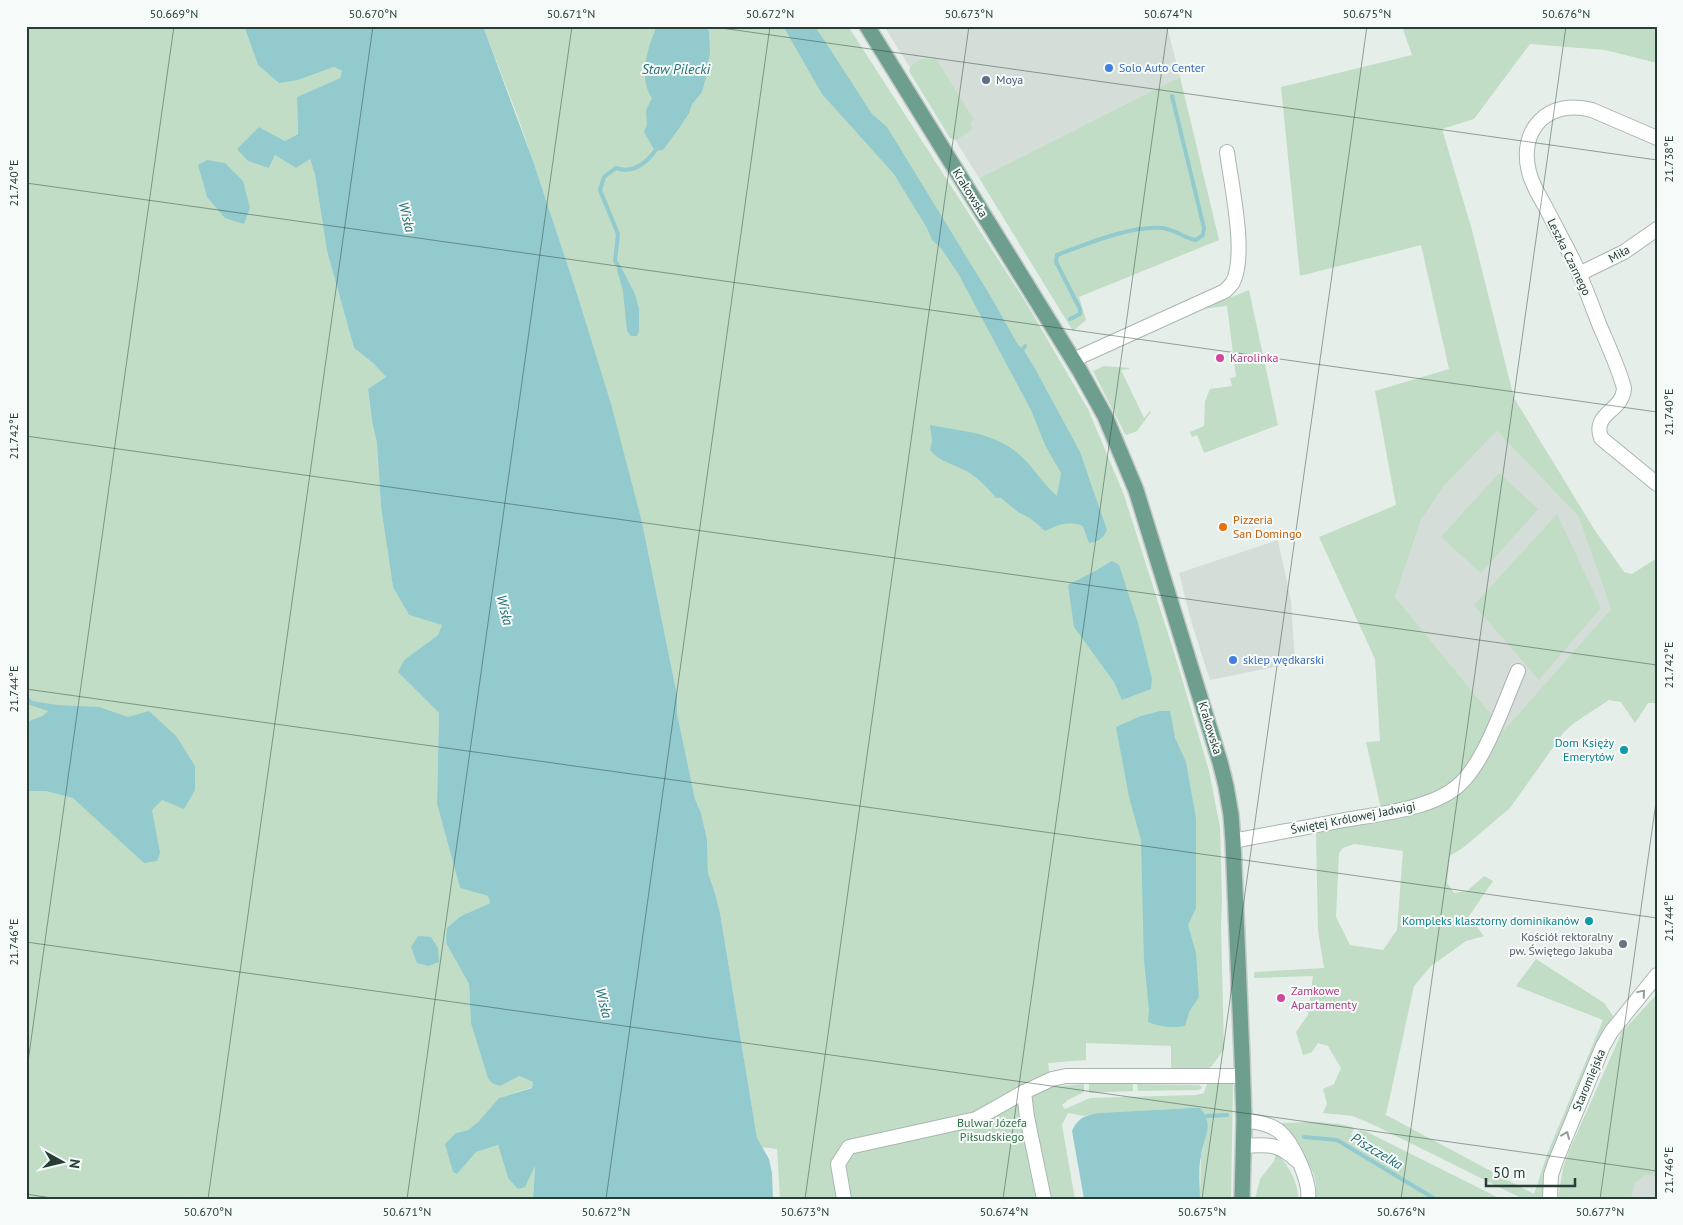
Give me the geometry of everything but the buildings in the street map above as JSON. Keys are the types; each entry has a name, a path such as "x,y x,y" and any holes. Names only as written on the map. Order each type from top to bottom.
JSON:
{"main road":[{"name":"Krakowska","path":"867,26 1073,360 1105,416 1136,490 1220,762 1231,815 1234,841 1243,1076 1242,1199"}],"street":[{"name":"Leszka Czarnego","path":"1657,138 1592,110 1565,107 1544,117 1532,133 1528,144 1529,172 1579,274 1624,388 1621,400 1600,422 1598,427 1601,438 1657,484"},
{"path":"1073,360 1225,291 1232,282 1236,272 1239,252 1227,152"},
{"name":"Miła","path":"1579,274 1624,252 1657,229"},
{"name":"Świętej Królowej Jadwigi","path":"1234,841 1415,807 1446,793 1460,784 1477,762 1500,715 1518,671"},
{"name":"Staromiejska","path":"1550,1199 1555,1163 1603,1046 1620,1019 1657,975"},
{"path":"844,1199 838,1164 849,1147 976,1119 1024,1092 1052,1079 1066,1076 1243,1076"},
{"path":"1024,1092 1027,1117 1044,1199"},
{"path":"1244,1120 1261,1123 1281,1132 1290,1143 1309,1188 1308,1199"},
{"path":"1243,1146 1266,1145 1278,1147 1286,1151 1300,1164"}],"shaded area":[{"path":"884,26 1167,26 1180,77 979,178"},
{"path":"1497,431 1578,516 1611,609 1504,730 1395,597 1421,520 1444,486"},
{"path":"1278,540 1291,601 1295,663 1210,680 1191,621 1179,573"},
{"path":"1645,1175 1657,1176 1657,1199 1631,1199 1635,1183"}],"green space":[{"path":"26,26 186,26 192,29 193,26 244,26 258,65 298,80 334,67 342,71 340,78 297,97 298,134 285,141 259,127 269,168 275,155 310,159 315,175 327,251 354,348 373,363 386,377 368,390 377,444 381,507 393,586 409,615 443,625 438,635 404,660 399,672 439,713 437,804 460,888 488,896 490,903 461,916 446,943 469,984 471,1023 519,1076 533,1082 533,1087 499,1098 478,1122 468,1130 456,1133 476,1152 498,1145 508,1178 535,1164 533,1199 26,1199"},
{"name":"Bulwar Józefa Piłsudskiego","path":"483,26 848,26 1025,301 1088,409 1124,495 1178,665 1209,771 1220,827 1224,1049 1212,1066 1203,1072 1171,1069 1171,1046 1086,1043 1086,1060 1048,1063 1052,1087 1084,1084 1084,1092 1062,1105 1065,1109 1090,1098 1196,1095 1204,1093 1207,1084 1233,1083 1231,1199 1200,1199 1201,1156 1207,1132 1200,1108 1191,1108 1098,1113 1084,1116 1068,1113 1062,1125 1075,1199 780,1199 777,1149 761,1147 757,1138 720,913 708,873 707,839 701,813 695,799 677,713 677,695 642,522 572,278 519,120"},
{"path":"1402,26 1657,26 1657,63 1605,50 1530,44 1474,119 1442,129 1472,230 1514,398 1594,529 1624,572 1632,574 1657,558 1657,703 1648,703 1635,723 1621,702 1609,700 1574,723 1564,732 1510,808 1464,847 1450,856 1447,883 1454,893 1467,891 1484,876 1493,881 1467,919 1484,936 1466,941 1431,966 1414,986 1386,1115 1534,1194 1548,1152 1603,1020 1516,986 1536,959 1604,1003 1613,1016 1603,1035 1545,1199 1523,1199 1353,1116 1323,1113 1327,1104 1323,1089 1334,1084 1341,1068 1328,1046 1318,1043 1312,1052 1303,1055 1296,1032 1308,1015 1313,976 1254,978 1254,972 1324,968 1318,931 1316,834 1382,813 1366,742 1380,741 1375,659 1319,537 1396,505 1375,391 1449,369 1421,245 1300,276 1281,87 1412,55","holes":["1497,431 1578,516 1611,609 1504,730 1395,597 1421,520 1444,486","1354,844 1403,851 1397,930 1383,950 1350,945 1336,917 1339,853 1343,848"]},
{"path":"935,57 974,120 970,123 972,130 956,140 950,138 909,71 918,61 931,60"},
{"path":"1180,77 1219,240 1079,297 1086,320 1073,331 979,178"},
{"path":"1249,290 1278,425 1204,453 1197,435 1192,437 1190,432 1204,426 1205,401 1210,389 1232,386 1230,378 1236,377 1227,306 1202,309"},
{"path":"1104,366 1129,368 1121,370 1144,418 1151,412 1137,431 1125,434 1093,371"},
{"path":"1499,473 1538,509 1481,573 1441,537"},
{"path":"1557,514 1601,608 1539,680 1474,605"},
{"path":"1657,994 1657,1176 1645,1175 1635,1183 1631,1199 1558,1199 1563,1168 1569,1151 1622,1032"},
{"path":"1089,1084 1133,1084 1133,1091 1089,1093"},
{"path":"1137,1084 1199,1085 1202,1087 1197,1090 1138,1091"},
{"path":"1316,1122 1352,1127 1354,1129 1351,1134 1356,1137 1357,1132 1361,1130 1367,1132 1501,1199 1315,1199 1315,1178 1311,1168 1306,1158 1280,1123"},
{"path":"1276,1154 1292,1174 1297,1187 1298,1199 1255,1199 1260,1179 1274,1161"}],"water":[{"name":"Wisła","path":"244,26 483,26 533,161 572,278 611,404 642,522 677,695 677,713 695,799 701,813 707,839 708,873 720,913 757,1138 769,1159 772,1173 773,1199 533,1199 535,1166 525,1187 518,1189 508,1178 498,1145 476,1152 457,1174 453,1172 445,1144 456,1133 468,1130 478,1122 499,1098 532,1088 533,1082 519,1076 500,1086 492,1083 488,1078 471,1023 469,984 446,943 447,928 461,916 490,903 488,896 460,888 437,804 439,713 398,672 404,660 438,635 442,625 409,615 393,587 381,507 377,444 368,389 386,377 373,363 354,348 327,251 315,175 310,159 296,168 275,155 269,168 248,161 237,149 259,127 285,141 298,134 297,97 340,78 342,71 334,67 298,80 279,83 258,65"},
{"name":"Staw Pilecki","path":"657,26 705,26 709,31 710,52 702,92 692,104 689,113 663,150 655,151 644,132 647,125 646,110 652,98 646,81 646,62 650,43"},
{"path":"783,26 815,26 872,114 887,127 991,297 1018,345 1025,351 1080,452 1107,530 1100,540 1089,543 1083,526 1073,523 1059,525 1045,531 1001,498 996,498 970,473 943,460 930,450 932,441 930,425 992,438 1014,450 1057,496 1061,473 1045,445 1031,410 959,275 941,248 932,240 927,228 894,174 822,94"},
{"path":"207,160 225,163 243,181 250,208 244,224 225,218 207,197 198,165"},
{"path":"620,265 635,294 639,309 639,331 637,336 631,336 627,331 623,291 617,270"},
{"path":"1112,561 1119,565 1138,623 1152,679 1151,689 1122,700 1114,682 1074,627 1068,585"},
{"path":"26,694 32,701 57,705 99,707 128,717 149,711 176,736 195,766 195,790 184,809 162,800 152,810 160,853 157,861 144,863 73,798 46,791 26,791 26,724 48,711 27,704"},
{"path":"1160,711 1170,711 1175,738 1186,762 1196,819 1196,908 1188,925 1196,953 1199,997 1189,1012 1185,1026 1175,1027 1148,1022 1149,1010 1144,960 1141,840 1129,797 1116,727 1141,716"},
{"path":"418,936 431,937 438,948 439,962 428,966 417,963 411,947"},
{"path":"1200,1108 1207,1120 1208,1126 1200,1161 1200,1199 1084,1199 1072,1131 1079,1120 1098,1113"}],"waterway":[{"path":"1070,319 1080,314 1080,309 1056,262 1057,255 1109,236 1137,229 1163,228 1196,240 1203,235 1204,228 1172,96"},
{"path":"619,267 615,261 618,234 600,190 604,177 616,168 628,170 638,166 648,160 655,151"},
{"name":"Piszczelka","path":"1207,1116 1227,1115"},
{"name":"Piszczelka","path":"1304,1137 1337,1140 1435,1199"}],"place":[{"name":"Solo Auto Center","path":"1109,68"},
{"name":"Moya","path":"986,80"},
{"name":"Karolinka","path":"1220,358"},
{"name":"Pizzeria San Domingo","path":"1223,527"},
{"name":"sklep wędkarski","path":"1233,660"},
{"name":"Dom Księży Emerytów","path":"1624,750"},
{"name":"Kompleks klasztorny dominikanów","path":"1589,921"},
{"name":"Kościół rektoralny pw. Świętego Jakuba","path":"1623,944"},
{"name":"Zamkowe Apartamenty","path":"1281,998"}]}
